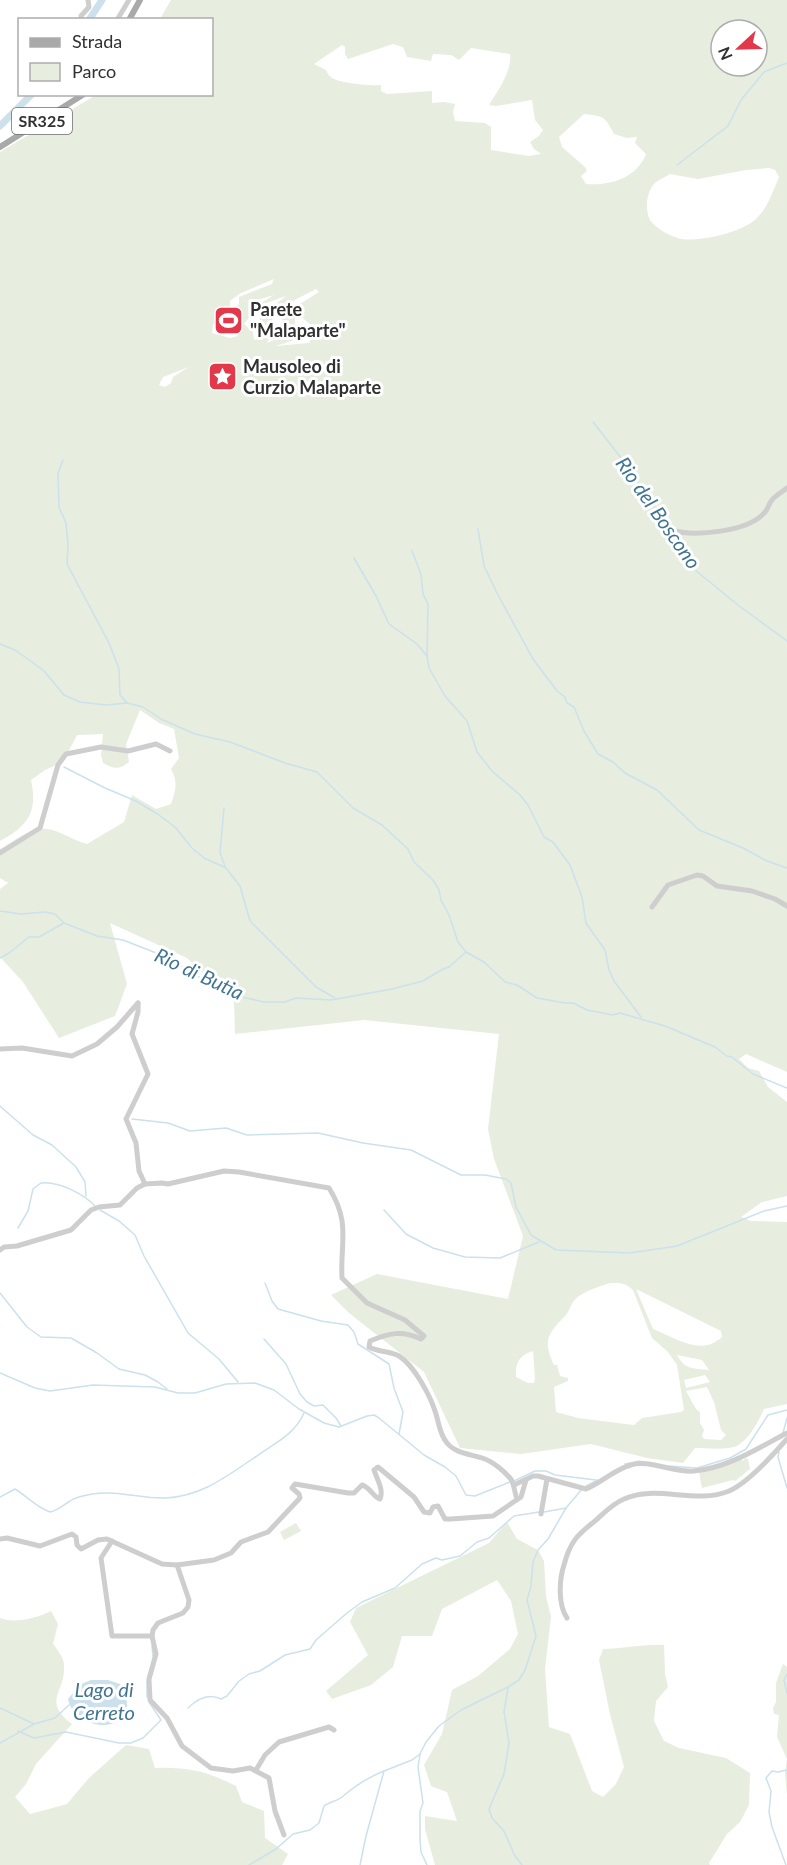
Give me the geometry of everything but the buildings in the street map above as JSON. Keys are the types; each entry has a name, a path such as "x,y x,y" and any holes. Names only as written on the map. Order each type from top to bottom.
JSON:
{"main road":[{"path":"130,18 140,0"},
{"name":"SR325","path":"0,147 81,96"}],"street":[{"path":"82,18 89,7 88,0"},
{"path":"118,18 129,0"},
{"path":"671,530 710,534 748,524 765,513 772,499 787,488"},
{"path":"0,853 40,828 58,765 66,754 101,747 128,751 156,744 170,751"},
{"path":"652,907 668,885 698,875 717,886 763,894 787,906"},
{"path":"0,1049 22,1048 72,1056 97,1044 117,1027 138,1003 132,1034 148,1074 126,1119 136,1143 139,1171 145,1185"},
{"path":"0,1250 4,1247 17,1246 71,1230 91,1210 120,1205 137,1188 145,1185 162,1183 168,1185 224,1171 329,1188 343,1220 342,1278 367,1303 405,1320 424,1336 421,1339 404,1333 394,1333 370,1341 369,1347 398,1355 408,1363 435,1411 442,1436 447,1444 469,1455 487,1460 513,1482 517,1499"},
{"path":"513,1482 526,1480 533,1476 584,1489 631,1464 695,1472 743,1457 778,1437 787,1435"},
{"path":"567,1618 562,1611 561,1573 568,1548 579,1534 608,1508 626,1498 648,1494 709,1496 729,1491 746,1479 779,1447 787,1435"},
{"path":"0,1539 7,1538 40,1546 72,1534 81,1548 98,1540 107,1539 157,1562 177,1565 219,1558 231,1553 241,1542 268,1532 300,1498 300,1494 292,1488 295,1484 348,1493 354,1493 365,1485 376,1498 380,1499 381,1489 374,1470 378,1467 414,1497 424,1512 430,1513 433,1507 438,1506 445,1519 493,1516 521,1496 526,1480"},
{"path":"541,1509 547,1479"},
{"path":"112,1541 101,1558 112,1636 152,1636"},
{"path":"177,1565 189,1600 188,1607 176,1618 158,1623 153,1630 156,1654 149,1679 150,1700 167,1718 182,1746 211,1768 221,1770 250,1768 269,1778 275,1811 284,1835"},
{"path":"256,1770 279,1742 329,1727 334,1730"}],"green space":[{"path":"171,0 787,0 787,1072 746,1054 739,1059 748,1068 759,1071 768,1087 787,1102 787,1196 762,1202 741,1217 751,1221 787,1222 787,1404 764,1409 748,1436 734,1447 695,1448 683,1463 647,1458 591,1444 521,1454 460,1448 424,1372 349,1313 331,1295 377,1274 508,1299 523,1236 494,1159 488,1129 499,1034 364,1020 235,1034 234,1002 187,958 110,923 127,984 115,1016 59,1038 23,982 0,957 0,889 8,883 0,878 0,849 22,835 41,829 56,831 87,844 124,822 132,795 156,809 171,804 175,790 175,778 171,769 179,758 174,729 159,723 140,710 126,744 129,762 119,767 103,763 101,755 103,734 77,735 63,762 45,770 31,780 33,801 29,817 18,830 0,841 0,152 94,96 213,96 213,18 161,18","holes":["393,44 403,47 407,57 431,61 433,54 451,55 459,60 471,48 510,54 507,74 489,105 496,106 532,100 535,120 543,130 530,142 541,154 529,156 491,150 491,127 485,123 455,121 453,112 455,104 432,103 432,91 387,94 381,91 381,85 355,84 336,80 326,70 314,64 342,45 345,47 348,59","584,114 595,115 603,118 614,134 627,138 637,137 635,143 646,154 636,169 622,179 604,184 586,184 581,176 587,171 585,167 562,147 559,137","769,168 775,170 779,177 764,209 757,218 742,228 721,235 690,240 665,232 652,223 648,216 647,202 651,188 657,181 670,174 698,179","274,279 272,284 239,297 239,304 233,310 226,327 238,336 230,338 212,333 213,324 225,321 230,301 241,293","316,289 319,292 292,309 311,325 314,333 309,343 276,346 300,338 295,327 295,317 281,307","274,295 258,305 261,329 266,336 254,340 253,332 244,324 251,315 249,309 254,301","286,296 271,308 282,319 284,336 267,343 274,323 261,305","189,367 173,377 171,383 165,387 159,385 163,377","618,1283 633,1290 652,1338 668,1352 677,1365 684,1410 681,1412 642,1418 634,1425 578,1418 556,1412 554,1387 568,1381 568,1378 560,1376 557,1365 554,1365 550,1356 548,1343 551,1332 566,1315 576,1298 596,1288","636,1289 721,1331 722,1337 714,1343 697,1346 653,1329","533,1351 535,1379 534,1383 528,1383 516,1377 516,1367 522,1357","677,1355 702,1360 709,1370 686,1366","705,1375 710,1382 686,1388 684,1380","707,1387 714,1402 721,1430 726,1435 721,1440 704,1439 700,1412 686,1391"]},
{"path":"745,1458 748,1459 750,1469 735,1481 702,1488 699,1472 741,1459 743,1461"},
{"path":"507,1522 517,1539 538,1550 544,1561 546,1596 551,1617 545,1669 549,1727 570,1734 592,1791 603,1797 616,1784 624,1767 599,1660 603,1649 664,1645 668,1687 656,1701 654,1721 664,1741 679,1748 726,1758 750,1773 749,1805 740,1822 727,1834 709,1863 710,1865 435,1865 425,1829 425,1816 457,1821 447,1792 431,1786 424,1765 442,1734 452,1690 478,1676 510,1649 518,1634 511,1601 497,1580 442,1609 432,1636 402,1636 393,1667 371,1685 332,1699 326,1691 368,1655 350,1622 356,1608 489,1543"},
{"path":"296,1523 301,1531 284,1540 280,1532"},
{"path":"51,1611 58,1624 53,1644 64,1662 64,1675 56,1702 63,1716 72,1724 36,1764 26,1784 15,1797 30,1814 67,1804 89,1778 126,1745 149,1749 155,1768 197,1771 236,1786 242,1802 264,1811 265,1838 288,1854 282,1865 0,1865 0,1618 26,1619"},
{"path":"783,1664 787,1667 787,1759 777,1737 779,1715 774,1714 773,1708 776,1702 776,1683"},
{"path":"787,1759 787,1795 785,1773"}],"water":[{"name":"Lago di Cerreto","path":"91,1680 108,1680 120,1684 127,1706 123,1719 99,1725 87,1721 73,1710 68,1699 81,1684"}],"waterway":[{"path":"90,18 102,0"},
{"path":"677,165 728,126 741,100 764,72 787,63"},
{"path":"0,126 30,96"},
{"name":"Rio del Boscono","path":"593,422 625,463 669,529"},
{"path":"63,460 58,473 59,507 66,523 67,564 109,643 119,669 120,695 127,703"},
{"path":"478,529 484,566 497,593 533,659 557,691 565,697 567,703 574,707 584,731 598,754 613,762 625,773 657,790 699,830 787,868"},
{"name":"Rio del Boscono","path":"671,533 695,570 787,641"},
{"path":"412,551 421,574 423,594 428,604 427,656 429,668 445,696 467,721 477,752 492,771 520,795 528,805 544,837 553,842 570,865 582,897 586,923 605,950 614,981 641,1017"},
{"path":"354,558 389,624 417,644 427,656"},
{"path":"0,644 15,650 32,662 44,671 64,695 80,702 106,705 127,703 143,707 161,719 195,734 230,742 285,763 317,772 353,808 382,825 408,849 414,862 433,880 439,890 458,942 466,952 484,962 505,982 517,985 537,998 573,1003 587,1010 613,1015 620,1013 665,1026 715,1047 753,1074 787,1088"},
{"path":"64,767 136,801 159,815 175,827 192,848 204,858 226,868 240,886 250,921 316,987 335,998"},
{"path":"224,808 220,853 225,866"},
{"name":"Rio di Butia","path":"0,911 21,914 45,912 55,914 64,923 97,936 123,940 169,958 234,995 264,1002 285,1002 296,998 331,1000 392,989 423,981 449,967 466,952"},
{"path":"0,958 29,937 39,937 64,923"},
{"path":"0,1106 33,1135 52,1145 76,1167 85,1182 86,1196"},
{"path":"132,1119 168,1123 190,1131 226,1128 247,1135 318,1133 411,1150 461,1175 485,1175 506,1179 511,1183 516,1207 531,1235 556,1250 630,1253 677,1246 764,1211 787,1206"},
{"path":"18,1228 28,1211 33,1189 41,1183 56,1184 71,1189 96,1207"},
{"path":"100,1210 119,1221 135,1235 144,1256 188,1333 219,1359 238,1382"},
{"path":"384,1210 406,1234 433,1248 465,1257 500,1258 539,1242"},
{"path":"265,1283 278,1309 321,1321 348,1325 354,1332 358,1344 389,1364 394,1388 403,1412 399,1434"},
{"path":"0,1293 27,1327 41,1337 71,1338 119,1369 145,1375 167,1389"},
{"path":"264,1339 286,1364 300,1394 307,1402 314,1406 323,1405 341,1426"},
{"path":"0,1373 35,1388 50,1391 93,1385 155,1387 178,1393 195,1393 226,1384 255,1383 274,1390 299,1409 324,1423 339,1427 374,1415 424,1455 456,1476 466,1495 475,1496 510,1482"},
{"path":"669,1466 697,1468 730,1458 746,1449 768,1415 787,1410"},
{"path":"0,1497 15,1489 36,1505 50,1512 75,1498 92,1494 111,1493 166,1498 192,1493 225,1477 277,1442 295,1427 304,1413"},
{"path":"783,1433 787,1418"},
{"path":"779,1452 778,1457 787,1488"},
{"path":"625,1464 640,1461"},
{"path":"514,1481 535,1471 596,1480"},
{"path":"586,1486 598,1480"},
{"path":"427,1865 421,1852 420,1840 420,1811 423,1803 418,1767 420,1754 439,1726 461,1710 519,1680 525,1670 536,1636 527,1600 533,1562 538,1550 548,1539 566,1508 582,1489"},
{"path":"544,1512 566,1508"},
{"path":"188,1708 203,1698 221,1699 249,1674 260,1671 285,1655 310,1649 316,1640 347,1613 362,1602 395,1588 422,1564 436,1558 442,1560 460,1556 477,1542 489,1538 514,1516 539,1512"},
{"path":"152,1646 153,1656"},
{"path":"787,1674 784,1680 787,1693"},
{"path":"147,1681 147,1697"},
{"path":"508,1688 504,1712 509,1743 504,1774 489,1809 492,1818 504,1831 515,1856 522,1865"},
{"path":"18,1731 34,1738 66,1732 119,1743 131,1743 143,1738 161,1720 149,1702"},
{"path":"0,1743 34,1724 55,1718 69,1705"},
{"path":"0,1708 34,1724"},
{"path":"360,1865 384,1771 412,1760 420,1754"},
{"path":"786,1865 772,1827 769,1812 771,1791 766,1778 772,1771 787,1770"},
{"path":"249,1865 276,1849 293,1834 310,1830 319,1823 324,1806 384,1771"}],"place":[{"name":"Parete \"Malaparte\"","path":"229,320"},
{"name":"Mausoleo di Curzio Malaparte","path":"222,377"}]}
